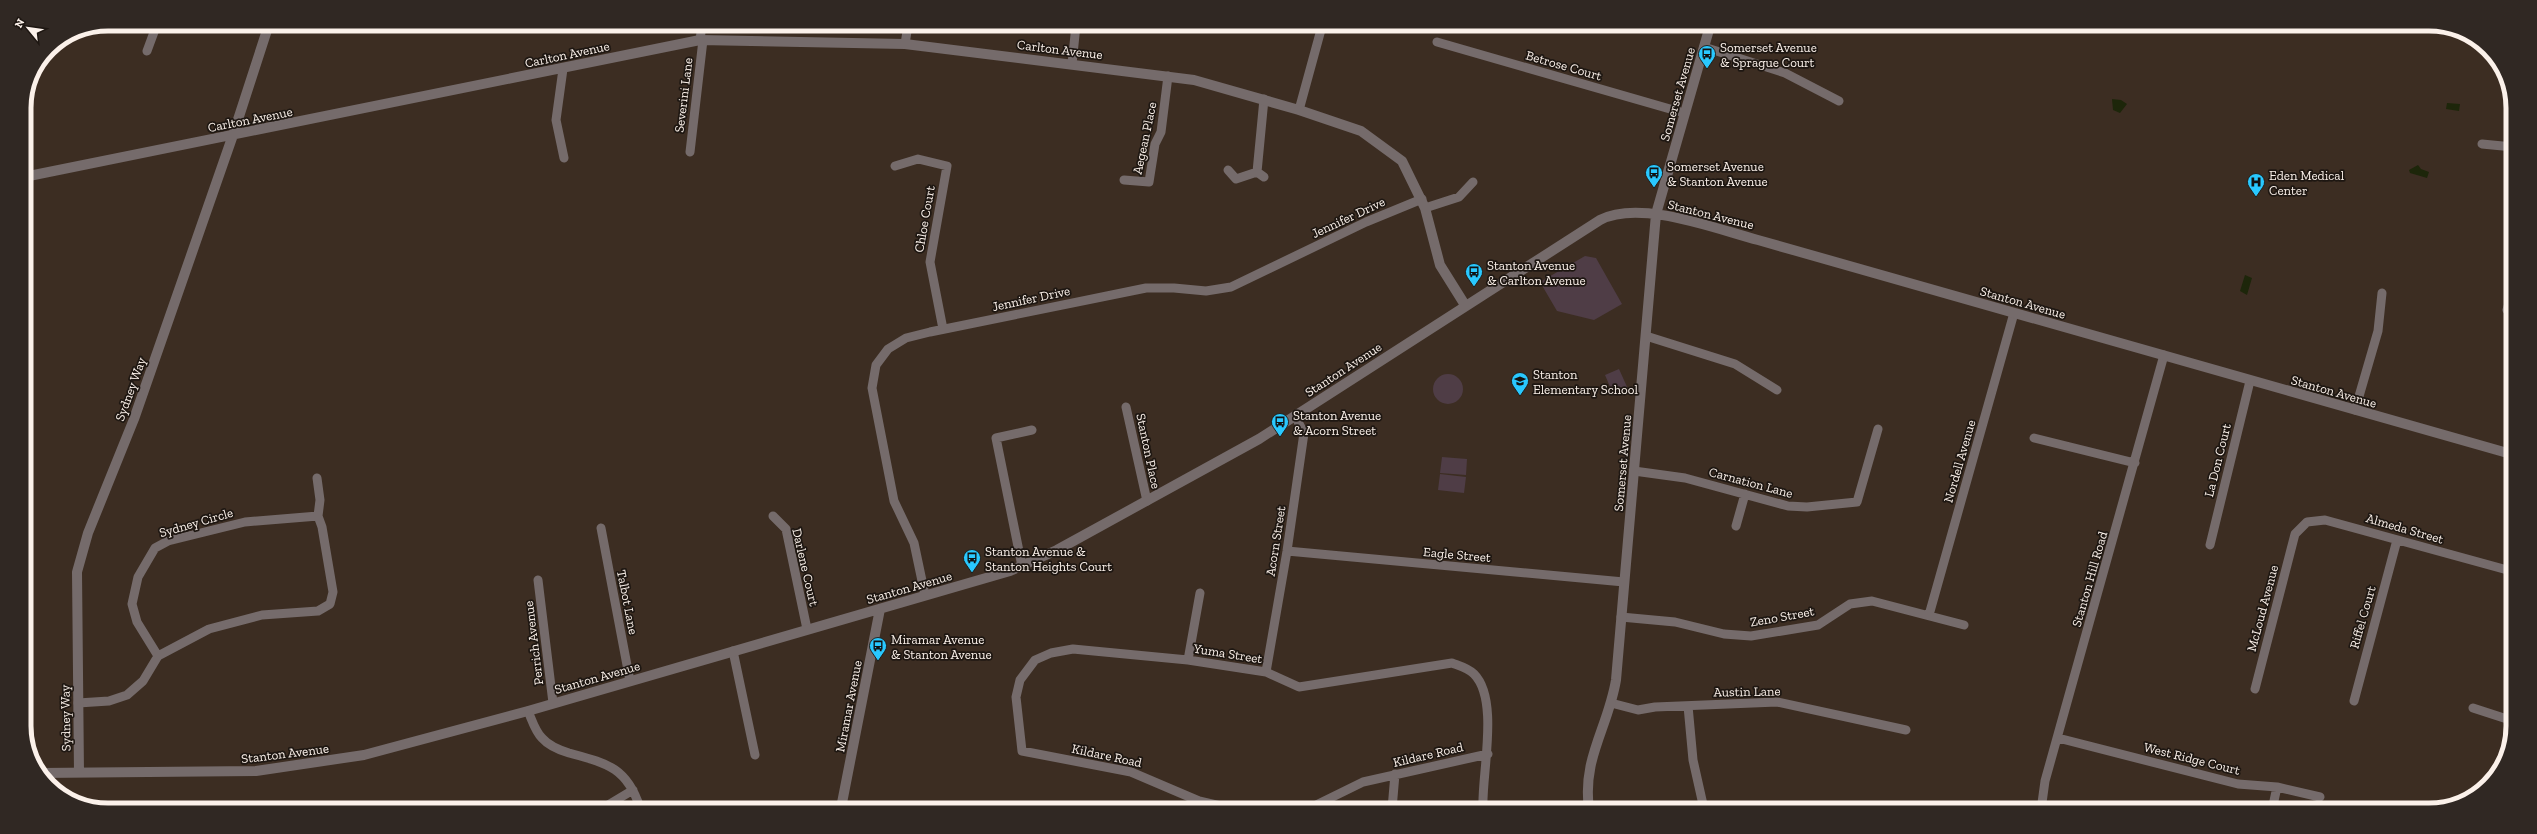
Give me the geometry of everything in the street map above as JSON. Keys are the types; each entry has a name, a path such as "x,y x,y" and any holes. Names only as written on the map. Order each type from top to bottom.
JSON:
{"street":[{"path":"147,51 154,31"},
{"name":"Sydney Way","path":"79,772 77,572 82,549 134,419 233,135 267,31"},
{"name":"Severini Lane","path":"690,152 702,31"},
{"path":"905,44 907,31"},
{"path":"1072,64 1075,31"},
{"path":"1299,110 1321,31"},
{"name":"Somerset Avenue","path":"1588,803 1587,794 1589,766 1611,703 1616,680 1656,214 1709,31"},
{"name":"Carlton Avenue","path":"31,176 702,40 905,44 1194,80 1299,110 1361,131 1402,162 1423,204 1440,265 1465,305"},
{"name":"Betrose Court","path":"1437,42 1684,113"},
{"path":"1704,48 1785,73 1839,101"},
{"path":"563,69 556,120 564,158"},
{"name":"Aegean Place","path":"1124,180 1149,182 1155,144 1161,132 1168,76"},
{"path":"1228,170 1231,176 1236,179 1261,175 1264,100"},
{"path":"2482,144 2506,146"},
{"name":"Chloe Court","path":"895,166 918,159 947,166 930,262 943,329"},
{"name":"Jennifer Drive","path":"925,595 914,543 894,501 873,397 872,380 880,359 893,345 906,338 943,329 1146,288 1164,287 1206,291 1231,287 1372,219 1423,204 1459,197 1466,193 1473,182"},
{"name":"Stanton Avenue","path":"47,773 232,772 280,768 364,755 402,746 630,681 880,609 1022,566 1147,501 1259,439 1465,305 1609,215 1621,212 1656,214 1758,240 2506,453"},
{"path":"2355,410 2378,331 2382,293"},
{"name":"Nordell Avenue","path":"1929,615 2014,313"},
{"path":"1646,336 1735,364 1778,390"},
{"name":"Stanton Hill Road","path":"2042,803 2045,781 2164,355"},
{"name":"La Don Court","path":"2210,545 2250,381"},
{"name":"Stanton Place","path":"1126,407 1147,501"},
{"name":"Acorn Street","path":"1266,672 1287,552 1304,433 1295,416"},
{"name":"Carnation Lane","path":"1634,471 1685,478 1797,507 1857,502 1878,429"},
{"path":"1022,566 996,438 1032,430"},
{"path":"2034,438 2135,463"},
{"path":"78,702 109,701 127,695 143,681 158,656 191,637 224,624 262,615 318,611 330,604 334,592 322,528 318,516 320,500 317,478"},
{"path":"1736,526 1745,494"},
{"name":"Sydney Circle","path":"158,656 137,622 132,604 138,577 155,548 168,541 245,522 318,516"},
{"name":"Darlene Court","path":"773,516 786,529 807,629"},
{"name":"Almeda Street","path":"2296,534 2307,522 2325,520 2506,570"},
{"name":"Talbot Lane","path":"601,528 630,681"},
{"name":"McLoud Avenue","path":"2255,689 2296,534"},
{"name":"Riffel Court","path":"2354,701 2397,540"},
{"name":"Eagle Street","path":"1287,552 1624,582"},
{"name":"Perrich Avenue","path":"538,580 553,703"},
{"path":"1188,660 1200,593"},
{"name":"Zeno Street","path":"1621,617 1674,622 1737,636 1767,635 1812,626 1824,622 1850,604 1865,601 1880,602 1964,625"},
{"name":"Miramar Avenue","path":"842,803 880,609"},
{"name":"Yuma Street","path":"1022,751 1016,697 1020,680 1035,660 1050,653 1073,649 1188,660 1266,672 1299,686 1452,663 1464,667 1474,674 1480,684 1486,706 1488,754 1482,792 1483,803"},
{"path":"733,651 755,755"},
{"name":"Austin Lane","path":"1611,703 1638,710 1777,702 1906,730"},
{"path":"1688,706 1693,760 1703,803"},
{"path":"2473,708 2506,719"},
{"path":"528,710 538,734 548,743 560,750 612,766 625,778 633,790 638,803"},
{"name":"West Ridge Court","path":"2058,738 2238,784 2277,788 2320,797"},
{"name":"Kildare Road","path":"1022,751 1131,772 1199,801 1208,803"},
{"name":"Kildare Road","path":"1320,803 1363,782 1488,754"},
{"path":"1393,803 1395,774"},
{"path":"2274,803 2277,788"},
{"path":"611,803 633,790"}],"shaded area":[{"path":"2112,99 2121,100 2127,104 2120,113 2113,110"},
{"path":"2447,103 2460,104 2459,111 2446,109"},
{"path":"2418,165 2421,169 2429,172 2427,178 2410,173 2409,170"},
{"path":"1585,256 1596,258 1622,304 1594,320 1557,311 1540,282"},
{"path":"2245,275 2252,278 2247,295 2240,291"},
{"path":"1619,369 1628,389 1614,396 1605,375"},
{"path":"1448,374 1459,378 1463,389 1459,400 1448,404 1437,400 1433,389 1437,378"},
{"path":"1442,457 1467,459 1466,475 1440,473"},
{"path":"1440,474 1466,477 1464,493 1438,490"}],"place":[{"name":"Somerset Avenue & Sprague Court","path":"1707,69"},
{"name":"Somerset Avenue & Stanton Avenue","path":"1654,188"},
{"name":"Eden Medical Center","path":"2256,197"},
{"name":"Stanton Avenue & Carlton Avenue","path":"1474,287"},
{"name":"Stanton Elementary School","path":"1520,396"},
{"name":"Stanton Avenue & Acorn Street","path":"1280,437"},
{"name":"Stanton Avenue & Stanton Heights Court","path":"972,573"},
{"name":"Miramar Avenue & Stanton Avenue","path":"878,661"}]}
